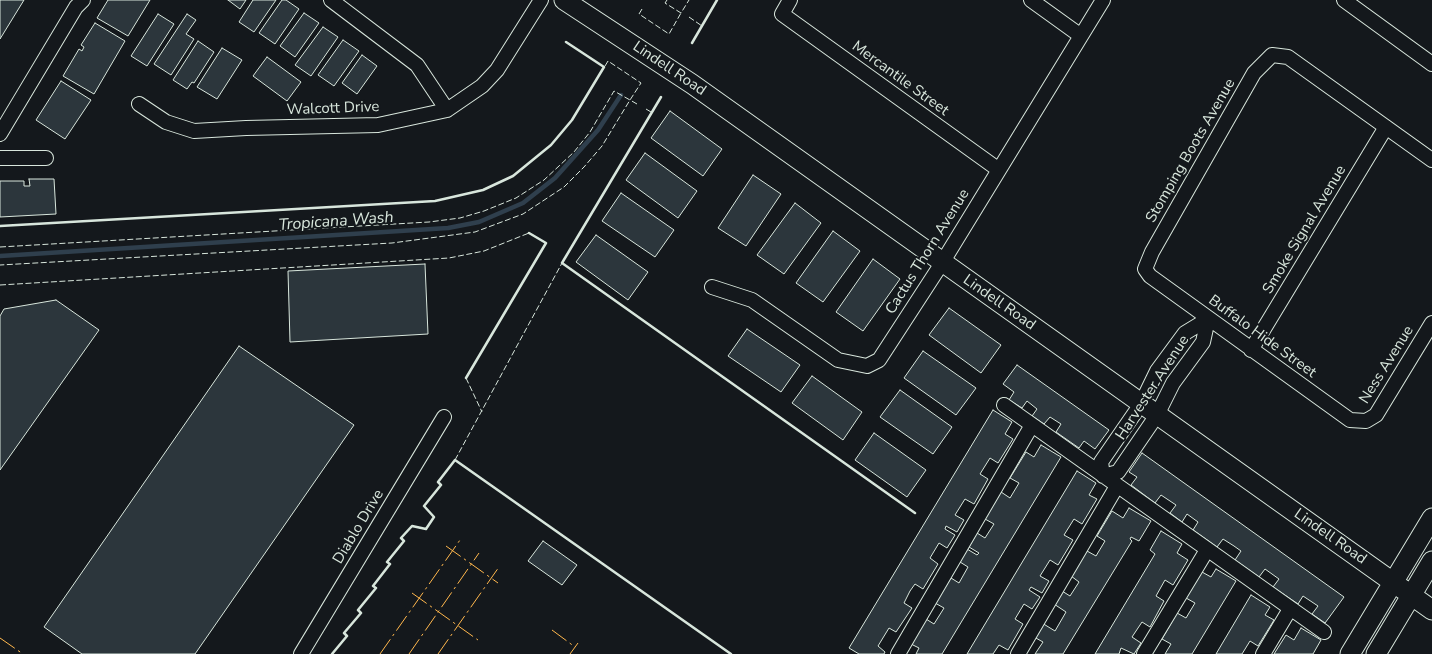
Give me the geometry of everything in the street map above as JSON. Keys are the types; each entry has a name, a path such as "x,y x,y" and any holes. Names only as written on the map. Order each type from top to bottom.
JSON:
{"street":[{"path":"331,0 417,65 447,110"},
{"name":"Walcott Drive","path":"139,104 166,122 194,131 246,128 378,126 447,110 482,86 497,70 541,0"},
{"name":"Lindell Road","path":"564,0 678,74 1432,610"},
{"name":"Mercantile Street","path":"790,0 782,14 999,170"},
{"path":"1032,0 1081,36"},
{"name":"Cactus Thorn Avenue","path":"712,287 752,300 838,360 867,366 879,360 942,263 1104,0"},
{"path":"1344,0 1432,64"},
{"path":"0,134 75,2"},
{"name":"Stomping Boots Avenue","path":"1145,269 1152,252 1254,73 1272,55 1288,57 1386,127"},
{"path":"1386,127 1432,160"},
{"name":"Smoke Signal Avenue","path":"1251,350 1386,127"},
{"path":"0,158 46,158"},
{"name":"Buffalo Hide Street","path":"1145,269 1150,276 1208,319 1350,420 1366,421"},
{"name":"Harvester Avenue","path":"1208,319 1203,342 1173,382 1157,416 1118,472 1103,476 1101,462 1141,404 1157,371 1185,333 1208,319"},
{"name":"Ness Avenue","path":"1366,421 1376,415 1432,323"},
{"path":"1004,405 1324,632"},
{"name":"Diablo Drive","path":"301,654 444,417"},
{"path":"898,654 1032,425"},
{"path":"1018,654 1117,486"},
{"path":"1350,654 1432,518"},
{"path":"1144,654 1207,550"},
{"path":"1376,654 1432,561"},
{"path":"1263,654 1290,609"}],"building":[{"path":"0,0 24,0 0,39"},
{"path":"108,0 150,0 128,36 97,18"},
{"path":"228,0 246,0 240,9"},
{"path":"253,0 276,0 254,32 239,22"},
{"path":"282,0 286,0 299,9 275,44 259,33"},
{"path":"304,13 319,23 295,57 280,46"},
{"path":"158,14 174,24 147,66 131,56"},
{"path":"187,14 196,20 186,34 194,39 171,75 154,64"},
{"path":"95,23 125,41 94,94 63,76 79,49 82,51 84,47 81,45"},
{"path":"323,27 338,37 311,76 295,65"},
{"path":"343,40 359,51 334,86 318,75"},
{"path":"198,41 214,52 194,83 192,82 187,89 173,80"},
{"path":"222,48 242,60 217,99 197,87"},
{"path":"362,55 377,66 357,94 342,83"},
{"path":"267,57 301,82 287,101 253,76"},
{"path":"61,81 91,100 65,139 36,120"},
{"path":"670,111 722,149 703,176 651,138"},
{"path":"645,153 697,191 678,218 626,180"},
{"path":"753,175 781,194 746,246 718,228"},
{"path":"29,179 54,179 56,214 0,217 0,181 24,181 24,186 30,186"},
{"path":"621,193 674,230 655,257 602,221"},
{"path":"795,203 821,223 784,274 757,255"},
{"path":"833,231 860,251 823,302 796,283"},
{"path":"596,235 648,272 628,300 576,262"},
{"path":"873,259 900,279 863,331 836,312"},
{"path":"425,264 428,334 290,342 288,271"},
{"path":"56,300 99,330 0,470 0,316 4,309"},
{"path":"949,308 1001,345 981,373 929,335"},
{"path":"747,329 800,365 781,392 728,356"},
{"path":"239,346 354,425 195,654 82,654 44,627"},
{"path":"923,351 976,388 956,415 904,378"},
{"path":"1017,365 1109,430 1095,449 1084,441 1079,448 1056,432 1061,424 1050,417 1044,424 1032,416 1037,409 1027,401 1022,408 1009,400 1014,392 1003,384"},
{"path":"812,376 862,412 843,440 792,403"},
{"path":"900,390 952,427 933,454 880,417"},
{"path":"993,410 1012,422 1005,434 1013,439 998,463 990,458 980,474 988,479 974,504 965,499 955,515 964,520 957,532 946,526 945,529 955,535 947,548 939,543 930,558 938,564 923,589 915,584 910,591 904,603 912,608 896,632 889,628 878,646 885,652 884,654 859,654 849,648"},
{"path":"874,433 926,470 907,497 855,460"},
{"path":"1041,445 1061,457 942,654 916,654 919,648 911,644 926,619 934,624 944,608 935,603 951,578 959,583 968,567 960,562 967,549 977,555 979,553 969,547 977,533 985,538 994,524 985,519 1001,492 1010,498 1019,483 1010,478 1026,452 1034,457"},
{"path":"1142,453 1344,597 1325,623 1312,614 1318,606 1303,596 1298,604 1273,587 1279,579 1265,569 1259,577 1235,560 1241,551 1234,546 1223,539 1217,547 1193,530 1198,522 1187,514 1182,522 1170,513 1176,505 1161,495 1155,503 1131,485 1137,477 1129,472"},
{"path":"1077,471 1096,483 1089,495 1097,499 1082,524 1074,519 1064,535 1073,540 1058,565 1050,560 1040,576 1049,581 1042,593 1031,587 1029,590 1040,597 1032,609 1024,604 1015,619 1023,624 1008,650 999,645 993,654 967,654"},
{"path":"1129,508 1151,521 1139,541 1131,537 1132,541 1063,654 1035,654 1043,642 1034,637 1042,623 1055,631 1066,612 1054,604 1062,591 1070,596 1079,582 1071,576 1087,551 1096,556 1105,541 1097,536 1112,511 1123,518"},
{"path":"1161,531 1182,544 1177,553 1188,560 1173,585 1165,580 1156,596 1164,601 1150,627 1142,622 1132,637 1141,643 1134,654 1121,648 1119,654 1095,654 1155,554 1150,550"},
{"path":"543,541 577,565 562,585 528,561"},
{"path":"1216,569 1236,581 1192,654 1165,654 1171,644 1162,639 1177,613 1186,618 1195,603 1186,598 1202,572 1211,577"},
{"path":"1251,595 1270,607 1265,615 1274,620 1258,646 1250,641 1242,654 1216,654"},
{"path":"1301,628 1321,640 1313,654 1274,654 1286,635 1294,640"}],"waterway":[{"name":"Tropicana Wash","path":"0,256 448,228 479,222 523,203 555,178 598,130 621,95"}],"fence":[{"path":"667,0 665,3 681,13 689,0"},
{"path":"642,9 639,14 669,34 681,13"},
{"path":"689,17 702,26"},
{"path":"605,66 608,61 641,83 630,100 637,104"},
{"path":"0,247 429,222 460,218 516,198 544,180 574,152 590,132 614,91 630,100 602,146 564,187 523,214 475,232 392,243 0,265"},
{"path":"646,109 651,112"},
{"path":"0,285 449,258 484,251 529,233"},
{"path":"455,460 562,263"},
{"path":"466,378 482,412"}],"wall":[{"path":"692,43 717,0"},
{"path":"0,226 435,201 483,190 513,176 551,145 572,120 604,67 566,42"},
{"path":"661,97 562,263 915,513"},
{"path":"466,378 546,243 529,233"},
{"path":"332,654 347,636 344,633 361,613 358,610 376,588 373,586 390,564 387,562 404,541 401,538 412,526 426,529 434,517 424,506 441,485 438,482 455,460 731,654"}],"power":[{"path":"380,654 460,540"},
{"path":"446,546 498,583"},
{"path":"409,654 479,553"},
{"path":"438,654 499,567"},
{"path":"412,593 478,640"},
{"path":"552,630 575,647"},
{"path":"0,638 23,654"},
{"path":"570,654 578,643"}]}
